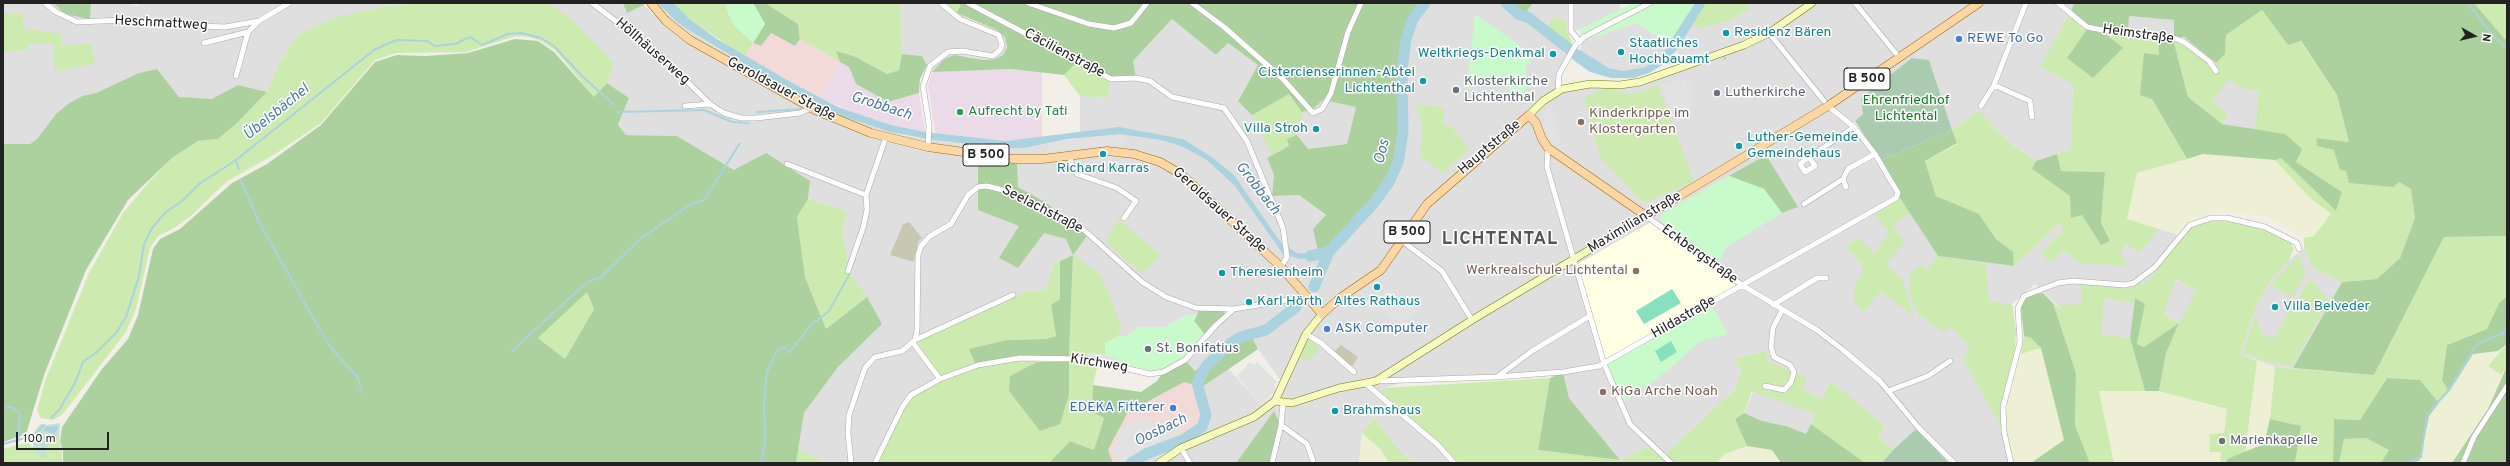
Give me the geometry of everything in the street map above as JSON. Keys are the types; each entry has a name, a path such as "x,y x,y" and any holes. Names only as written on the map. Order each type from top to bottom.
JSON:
{"main road":[{"name":"Geroldsauer Straße","path":"651,3 666,21 690,40 811,108 842,123 886,137 1013,159 1043,159 1098,151 1125,152 1151,158 1167,165 1181,174 1281,267 1322,314"},
{"name":"Hauptstraße","path":"1275,401 1306,334 1322,314 1340,298 1381,270 1434,198 1530,115 1543,101 1558,91 1590,84 1620,85 1640,82 1744,44 1769,32 1812,3"},
{"name":"Maximilianstraße","path":"1282,404 1376,381 1472,320 1574,260 1826,104 1979,3"},
{"path":"1530,115 1548,148"},
{"name":"Eckbergstraße","path":"1548,148 1646,216"},
{"path":"1159,463 1181,448 1254,417 1275,401 1282,404"}],"street":[{"name":"Heschmattweg","path":"44,3 56,12 78,22 125,20 170,25 225,27 259,21"},
{"path":"236,76 248,32 259,21 290,3"},
{"name":"Höllhäuserweg","path":"592,3 660,55 710,104 724,113 747,118 800,113 811,108"},
{"path":"928,144 930,132 923,86 930,66 948,52 962,51 993,56 1000,50 1002,45 999,35 960,19 941,3"},
{"name":"Cäcilienstraße","path":"968,3 1111,79 1143,79 1150,81 1172,97 1224,108 1247,141 1283,228 1287,247 1286,257 1281,267"},
{"path":"1028,3 1089,24 1114,28 1131,23 1147,3"},
{"path":"1192,3 1212,17 1282,78 1313,113 1322,110 1331,93 1348,32 1361,3"},
{"path":"1571,3 1571,31 1580,42"},
{"path":"1558,91 1559,74 1575,46 1589,34 1650,3"},
{"path":"1855,3 1898,56"},
{"path":"1981,106 1994,85 2026,3"},
{"name":"Heimstraße","path":"2058,3 2087,27 2128,35 2174,38 2184,42 2209,61 2216,71"},
{"path":"204,43 248,32"},
{"path":"1769,32 1826,104 1854,127 1875,154 1848,169 1843,179 1804,204"},
{"path":"1994,85 2030,101 2032,117"},
{"name":"Höllhäuserweg","path":"685,106 710,104"},
{"path":"1809,157 1854,127"},
{"path":"848,271 863,228 867,210 866,195 886,137"},
{"path":"1548,148 1547,167 1604,364 1630,424 1671,463"},
{"name":"Hildastraße","path":"1376,381 1496,377 1563,372 1604,364 1896,198 1898,193 1875,154"},
{"path":"1070,155 1072,168 1077,174 1117,188 1136,201 1124,218"},
{"path":"787,164 866,195"},
{"path":"1843,179 1846,187"},
{"name":"Seelachstraße","path":"914,341 917,330 918,255 921,246 930,236 952,224 968,195 982,186 1007,191 1084,230 1142,282 1166,297 1196,308 1234,309 1307,297"},
{"name":"Eckbergstraße","path":"1646,216 1742,285 1773,305 1817,330 1838,346 1880,381 1918,427 1954,463"},
{"path":"2012,463 2004,432 2003,407 2020,342 2018,308 2020,302 2031,292 2058,283 2073,281 2125,285 2134,283 2155,267 2190,225 2211,218 2227,218 2265,227 2297,244 2300,249"},
{"path":"1402,240 1442,271 1472,320"},
{"path":"1773,305 1817,278 1826,278"},
{"path":"851,463 848,433 849,416 865,368 875,357 902,351 914,341 1013,295"},
{"name":"Kirchweg","path":"875,463 903,406 911,395 940,379 978,365 1020,358 1086,359 1150,374 1163,372 1186,360 1215,326 1234,309"},
{"path":"1765,386 1784,390 1791,382 1794,372 1790,365 1774,357 1771,347 1773,328 1782,310"},
{"path":"1496,377 1532,351 1590,316"},
{"path":"1306,334 1321,343 1354,372"},
{"path":"914,341 940,379"},
{"path":"1888,391 1928,376 1950,361"},
{"path":"1365,383 1438,445 1454,463"},
{"path":"2463,463 2474,437 2507,386"},
{"path":"1272,463 1281,425 1282,404"},
{"path":"1281,425 1307,444 1313,460"},
{"path":"1181,448 1190,463"}],"shaded area":[{"path":"3,3 127,3 138,6 139,3 428,3 387,6 298,34 278,66 267,92 238,85 212,100 179,97 156,69 140,73 96,93 82,96 56,114 37,139 30,144 3,147"},
{"path":"547,3 623,3 627,13 644,5 661,22 669,14 684,27 758,72 859,122 906,136 1007,148 1025,148 1080,138 1080,96 1107,98 1111,79 1133,61 1172,19 1216,55 1228,43 1258,65 1238,100 1289,94 1314,108 1323,100 1356,107 1347,144 1308,149 1289,146 1267,158 1274,175 1272,196 1299,195 1326,216 1363,221 1392,184 1401,163 1408,39 1415,20 1428,3 1501,3 1569,56 1557,79 1562,89 1620,85 1683,66 1677,50 1706,3 2074,3 2069,15 2073,84 2071,149 2036,161 2011,144 1979,112 1952,130 1929,60 1913,58 1861,98 1863,114 1852,124 1938,256 2014,266 2060,223 2150,226 2176,234 2179,243 2158,270 2215,301 2198,334 2135,298 2130,338 2084,332 2035,284 2012,304 2016,331 2006,390 2004,432 2011,463 1954,463 1918,427 1893,450 1878,436 1885,426 1830,382 1806,435 1786,426 1762,421 1744,413 1767,361 1767,350 1734,359 1741,371 1735,389 1663,456 1648,447 1620,460 1569,398 1563,372 1407,381 1384,388 1438,445 1460,463 1414,463 1399,450 1374,418 1362,434 1359,463 1272,463 1274,412 1236,463 1135,463 1169,450 1209,418 1202,387 1229,369 1261,405 1277,393 1280,380 1258,349 1248,329 1195,371 1185,360 1234,309 1201,308 1197,315 1184,316 1165,327 1139,327 1126,336 1119,336 1121,325 1113,309 1073,255 1054,263 1046,290 1027,291 918,341 940,377 875,463 820,463 820,460 798,449 804,413 838,367 882,324 851,275 842,233 847,211 808,199 810,181 734,170 677,136 626,135 618,126 629,98 607,83 614,63"},
{"path":"900,3 945,3 966,18 997,30 1005,37 1007,47 1003,55 995,59 984,60 968,56 944,59 932,72 922,56 902,54"},
{"path":"1533,3 1619,3 1621,10 1579,30 1567,31 1560,38 1526,11"},
{"path":"2129,16 2174,20 2174,38 2128,35"},
{"path":"1636,23 1670,44 1658,59 1646,67 1623,71 1609,68 1580,50 1584,40"},
{"path":"771,33 795,46 800,39 840,62 820,98 744,56 753,43 761,46"},
{"path":"2225,54 2260,92 2255,130 2222,124 2199,77"},
{"path":"840,62 849,67 856,84 888,102 919,93 925,132 891,125 855,113 820,98"},
{"path":"1011,69 1042,71 1042,138 1006,141 935,133 928,86 932,72"},
{"path":"1687,79 1687,83 1692,83 1690,115 1685,115 1686,119 1677,122 1675,117 1671,118 1662,85 1672,84 1672,80"},
{"path":"2140,95 2146,97 2139,134 2137,173"},
{"path":"1551,105 1560,144 1553,144 1548,136 1541,111"},
{"path":"1119,135 1128,138 1123,144 1050,152 1047,144 1067,140"},
{"path":"2203,154 2277,160 2310,198 2331,214 2314,236 2304,238 2268,217 2220,210 2185,223 2176,234 2127,219 2137,173"},
{"path":"1653,221 1742,285 1604,364 1576,265"},
{"path":"909,222 922,238 918,242 914,262 890,255 903,224"},
{"path":"2304,248 2314,269 2342,282 2293,368 2275,367 2240,354 2256,307 2268,284 2289,260"},
{"path":"1389,289 1417,311 1400,324 1377,306 1374,313 1359,301 1362,293 1372,302"},
{"path":"1341,345 1358,357 1351,368 1334,352"},
{"path":"2041,348 2064,440 2031,463 2013,463 2007,433 2005,407 2021,354"},
{"path":"2498,351 2488,366 2501,375 2488,409 2452,463 2413,463 2420,460 2429,416 2449,392 2473,354"},
{"path":"1089,353 1115,357 1120,365 1084,358"},
{"path":"2257,361 2275,367 2270,419 2264,444 2245,453"},
{"path":"1250,362 1254,365 1257,362 1277,382 1274,385 1276,390 1261,405 1237,376"},
{"path":"1184,381 1202,387 1209,418 1205,430 1169,450 1135,463 1113,463 1108,450 1128,412"},
{"path":"2099,391 2158,391 2227,409 2224,433 2209,434 2221,452 2220,463 2114,463"},
{"path":"1145,417 1147,420 1151,418 1158,430 1171,423 1180,428 1181,430 1178,432 1181,436 1127,463 1119,463 1114,454 1121,427"},
{"path":"60,423 59,439 49,444 44,458 33,448 35,431 40,424 47,425"},
{"path":"1362,433 1381,450 1389,463 1359,463"},
{"path":"1747,446 1772,450 1781,463 1717,463 1724,454"}],"green space":[{"path":"53,3 91,3 90,19 65,14"},
{"path":"428,3 551,4 574,22 614,63 607,83 594,97 555,50 541,41 530,37 516,36 466,52 396,53 375,60 321,123 275,154 226,182 192,215 174,228 158,236 150,248 136,309 126,332 63,414 53,420 41,418 37,411 45,381 89,273 123,213 149,182 172,158 198,141 218,139 236,124 267,92 278,66 298,34 337,17 387,6"},
{"path":"623,3 644,3 644,5 627,13"},
{"path":"659,3 670,3 673,7 669,14"},
{"path":"670,3 726,3 734,25 753,43 744,56 683,15"},
{"path":"726,3 753,3 765,24 753,43 734,25"},
{"path":"753,3 765,3 798,24 800,39 795,46 771,33 761,46 753,43 765,24"},
{"path":"765,3 900,3 902,54 899,70 887,74 856,57 836,52 840,62 800,39 798,24"},
{"path":"945,3 961,3 957,13"},
{"path":"961,3 1428,3 1415,20 1408,39 1401,163 1392,184 1363,221 1328,250 1318,251 1313,229 1326,215 1299,195 1272,196 1274,175 1267,158 1289,146 1287,139 1297,135 1308,149 1347,144 1356,107 1323,100 1314,108 1302,112 1289,94 1252,115 1238,101 1258,65 1228,43 1216,55 1172,19 1133,61 1136,78 1111,79 1077,62 1064,75 1011,69 932,72 944,59 955,55 984,60 995,59 1003,55 1007,47 1005,37 997,30 957,13"},
{"path":"1501,3 1533,3 1526,12 1560,38 1555,44"},
{"path":"1633,3 1695,3 1670,44 1636,23 1584,40 1579,30"},
{"path":"1706,3 1748,3 1750,9 1730,20 1700,28 1692,24"},
{"path":"2074,3 2474,3 2507,42 2507,236 2444,237 2374,375 2293,368 2342,282 2377,279 2400,258 2415,218 2411,189 2399,182 2393,187 2349,183 2346,171 2340,170 2334,150 2317,146 2316,138 2349,142 2337,95 2301,41 2288,45 2262,10 2226,35 2225,54 2216,63 2184,37 2174,38 2174,20 2129,16 2128,35 2087,24 2071,11"},
{"path":"2474,3 2507,3 2507,42 2505,41"},
{"path":"2262,10 2288,45 2300,41 2337,95 2349,142 2316,138 2317,146 2335,150 2340,170 2399,182 2411,189 2415,218 2400,258 2377,279 2342,282 2314,269 2304,248 2304,238 2314,236 2331,214 2310,198 2275,160 2281,158 2336,211 2342,192 2296,162 2285,134 2255,130 2259,92 2240,87 2229,79 2213,100 2227,114 2222,124 2188,97 2173,39 2202,58 2211,67 2225,54 2226,35"},
{"path":"3,13 23,13 23,28 61,34 61,45 91,44 95,63 55,72 53,44 28,44 27,50 3,52"},
{"path":"1475,14 1529,52 1529,63 1525,65 1528,82 1527,89 1513,101 1504,75 1467,88"},
{"path":"2069,15 2087,29 2067,58 2122,48 2107,35 2158,39 2159,55 2144,54 2152,99 2187,159 2137,173 2127,219 2159,229 2139,253 2126,243 2120,252 2127,266 2081,263 2063,250 2051,263 2041,253 2064,229 2060,223 2014,266 2012,252 1996,239 1979,214 1936,196 1925,161 1957,144 1952,130 1979,111 2011,144 2036,161 2032,169 2071,196 2101,245 2110,241 2101,223 2105,172 2060,171 2057,154 2071,149 2073,84 2040,67"},
{"path":"1556,16 1567,23 1567,31 1572,42 1570,45 1546,27"},
{"path":"2087,29 2107,35 2123,48 2093,78 2067,58"},
{"path":"515,39 538,41 554,52 594,97 607,83 629,98 618,125 626,135 677,136 734,170 766,153 810,181 808,199 797,217 805,277 826,329 867,297 882,324 838,367 804,413 796,463 63,463 63,452 60,441 62,427 102,369 128,339 138,315 153,249 160,239 180,229 232,183 267,164 321,125 375,62 397,55 425,56 468,53","holes":["587,292 594,309 565,359 538,338"]},
{"path":"2158,39 2173,39 2188,97 2222,124 2285,134 2302,149 2296,162 2342,192 2336,211 2281,158 2275,160 2203,154 2187,159 2152,99 2140,95 2144,53 2159,55"},
{"path":"836,51 856,57 887,74 899,70 902,54 922,56 927,65 920,79 919,93 888,102 856,84 849,67 840,62"},
{"name":"Ehrenfriedhof Lichtental","path":"1912,58 1929,60 1952,130 1881,160 1855,121 1863,114 1861,98"},
{"path":"1077,62 1111,79 1107,98 1080,96 1064,75"},
{"path":"157,69 179,97 212,99 238,85 267,92 236,124 218,139 198,141 172,158 128,200 86,270 44,375 26,434 3,442 3,144 30,144 37,139 56,114 68,104 82,96 96,93 139,73"},
{"path":"1658,85 1694,181 1644,203 1600,157 1584,97 1604,89 1632,94"},
{"path":"1289,94 1302,112 1297,135 1287,139 1289,146 1272,155 1252,115"},
{"path":"1415,104 1444,107 1443,125 1451,126 1469,149 1443,173 1420,156 1422,124"},
{"path":"1952,130 1957,143 1925,161 1936,196 1979,214 1996,239 2013,252 2014,266 1938,256 1879,166 1881,160"},
{"path":"2057,154 2061,171 2105,172 2101,223 2110,241 2101,245 2082,215 2071,218 2070,196 2032,169 2036,161"},
{"path":"1766,155 1798,207 1782,213 1764,189 1729,176"},
{"path":"978,160 1017,164 1018,187 1045,202 1087,236 1073,255 1066,239 1044,233 1018,268 999,258 1019,226 978,210"},
{"path":"1729,176 1764,189 1782,213 1725,248 1719,264 1661,221 1661,214"},
{"path":"1900,198 1910,213 1893,225 1905,242 1886,264 1903,281 1914,316 1880,291 1863,313 1853,300 1857,282 1864,268 1846,246 1857,237 1875,253 1889,233 1875,215"},
{"path":"808,199 847,211 842,233 851,275 867,297 826,329 805,277 797,217"},
{"path":"1119,219 1160,255 1142,274 1105,241"},
{"path":"2211,220 2225,220 2264,228 2290,242 2294,248 2289,260 2268,284 2256,307 2240,354 2257,361 2245,453 2227,459 2227,463 2220,463 2221,452 2210,452 2209,434 2224,433 2227,409 2159,391 2166,353 2178,324 2144,347 2137,344 2145,304 2135,298 2134,303 2104,298 2101,334 2130,338 2145,391 2099,391 2114,463 2090,463 2075,425 2076,373 2053,303 2064,312 2059,304 2082,305 2081,283 2129,289 2149,280 2190,228","holes":["2176,279 2196,291 2179,323 2163,314"]},
{"path":"2507,236 2507,296 2499,303 2487,329 2447,345 2442,380 2449,392 2439,403 2420,380 2387,378 2360,420 2334,419 2333,463 2295,463 2301,426 2270,419 2275,367 2374,375 2444,237"},
{"path":"1073,255 1101,275 1121,325 1119,336 1105,343 1105,355 1089,353 1084,358 1069,356"},
{"path":"1073,255 1069,356 1021,356 975,363 969,349 1007,340 1046,339 1056,336 1051,305 1060,299 1060,261"},
{"path":"2298,255 2306,272 2293,297 2271,286"},
{"path":"1938,256 1986,264 1989,301 2012,304 2016,331 2014,366 2006,390 2004,432 1963,359 1970,348 1951,327 1944,332 1918,314 1909,291 1910,275 1920,264 1926,271"},
{"path":"1060,261 1060,299 1051,305 1056,336 1046,339 1007,340 969,350 1021,356 1037,362 1010,376 1069,395 1069,362 1078,360 1098,364 1093,385 1092,412 1104,418 1094,450 1070,441 1049,463 875,463 911,395 940,377 917,341 1027,291 1046,290 1054,263"},
{"path":"2310,279 2329,300 2292,366 2265,361 2243,352 2255,317 2262,334 2273,339"},
{"path":"1672,289 1681,303 1644,324 1636,311"},
{"path":"587,291 594,309 565,359 538,338"},
{"path":"2043,293 2053,303 2076,373 2075,425 2090,463 2031,463 2064,440 2041,348 2031,338 2024,336 2021,309 2024,300 2030,295"},
{"path":"2507,296 2507,344 2498,351 2473,354 2449,392 2442,380 2447,345 2487,329 2499,303"},
{"path":"2135,298 2145,304 2137,344 2144,347 2179,323 2166,353 2159,391 2145,391 2130,338"},
{"path":"1710,303 1728,334 1701,341 1667,371 1620,405 1604,364"},
{"path":"1200,308 1223,309 1226,316 1206,336 1194,321"},
{"path":"1197,315 1194,321 1206,336 1195,351 1163,372 1120,365 1115,357 1105,355 1105,343 1119,336 1126,336 1139,327 1165,327 1184,316"},
{"path":"1248,329 1258,349 1202,387 1184,382 1128,412 1108,450 1113,463 1049,463 1070,441 1094,450 1104,418 1092,412 1093,385 1141,392 1157,381 1163,372 1185,360 1195,371"},
{"path":"2024,336 2031,338 2041,348 2021,354"},
{"path":"1309,338 1321,346 1311,360 1300,357"},
{"path":"1671,341 1677,352 1661,362 1655,351"},
{"path":"2507,344 2507,366 2501,375 2488,366"},
{"path":"1767,350 1767,361 1807,377 1802,389 1822,399 1831,381 1885,426 1878,436 1893,450 1882,463 1865,463 1811,424 1815,414 1752,391 1744,413 1735,419 1747,446 1724,454 1717,463 1460,463 1381,393 1384,388 1550,378 1538,450 1620,460 1648,447 1663,456 1735,389 1741,371 1734,359"},
{"path":"1037,362 1069,362 1069,395 1060,424 1040,431 1009,391 1010,376"},
{"path":"2507,366 2507,463 2452,463 2488,409"},
{"path":"1563,372 1569,398 1620,460 1538,450 1550,378"},
{"path":"2387,378 2420,380 2439,403 2429,416 2420,460 2413,463 2381,463 2389,450 2366,438 2344,439 2339,463 2333,463 2334,419 2360,420"},
{"path":"1274,411 1279,422 1272,463 1236,463"},
{"path":"1744,413 1762,421 1786,426 1806,434 1811,424 1865,463 1781,463 1772,450 1747,446 1735,419"},
{"path":"1374,418 1399,450 1414,463 1389,463 1381,450 1362,433"},
{"path":"2270,419 2301,426 2295,463 2227,463 2227,459 2264,444"},
{"path":"1916,429 1949,463 1882,463 1893,450"},
{"path":"2366,438 2389,450 2381,463 2339,463 2344,439"},
{"path":"59,439 62,452 62,463 3,463 3,449 28,442 33,448"},
{"path":"798,449 820,460 820,463 796,463"}],"water":[{"path":"1695,3 1706,3 1677,50 1661,66 1649,73 1633,78 1611,78 1590,72 1572,59 1580,50 1609,68 1623,71 1646,67 1663,53"},
{"path":"673,7 717,39 787,80 838,107 891,125 925,132 1006,141 1119,127 1183,139 1213,158 1234,175 1281,243 1297,253 1311,254 1325,250 1325,256 1300,259 1283,254 1235,186 1207,160 1181,146 1161,140 1119,134 1068,139 1025,148 1007,148 934,140 890,132 842,116 758,72 684,27 669,14"},
{"path":"46,427 59,427 54,434 44,430"}],"waterway":[{"name":"Grobbach","path":"665,3 682,19"},
{"name":"Oos","path":"1314,287 1329,252 1373,204 1389,182 1398,163 1403,132 1402,70 1406,39 1413,19 1425,3"},
{"name":"Oos","path":"1506,3 1518,14 1529,18 1587,63"},
{"path":"2468,3 2494,37 2507,48"},
{"name":"Übelsbächel","path":"51,418 59,410 75,383 83,362 97,352 116,333 126,317 139,276 144,244 152,228 166,212 182,201 199,184 236,160 374,50 396,40 427,41 435,46 455,44 470,37 482,45 508,34 521,33 541,38 554,46 583,77 613,104"},
{"name":"Übelsbächel","path":"757,112 800,109"},
{"name":"Übelsbächel","path":"617,112 704,110 732,122 748,123"},
{"path":"512,351 586,283 601,277 640,239 689,205 704,200 740,143"},
{"path":"236,161 239,169"},
{"path":"241,180 259,222 313,318 331,348 357,376 362,392"},
{"name":"Grobbach","path":"1310,256 1329,252"},
{"path":"761,463 765,441 764,404 767,372 777,351 784,346 789,353 810,326 829,311 849,275"},
{"name":"Oosbach","path":"1131,463 1146,454 1183,440 1202,427 1206,415 1197,383 1206,366 1231,343 1241,337 1266,330 1296,307"},
{"path":"2407,463 2421,457 2427,414 2448,391 2476,345 2503,333 2507,326"},
{"path":"3,408 12,407 20,414 18,441"},
{"name":"Übelsbächel","path":"35,434 44,425"},
{"name":"Übelsbächel","path":"3,444 25,438"}],"place":[{"name":"Residenz Bären","path":"1726,33"},
{"name":"REWE To Go","path":"1959,39"},
{"name":"Staatliches Hochbauamt","path":"1621,52"},
{"name":"Weltkriegs-Denkmal","path":"1553,54"},
{"name":"Cistercienserinnen-Abtei Lichtenthal","path":"1423,81"},
{"name":"Klosterkirche Lichtenthal","path":"1456,90"},
{"name":"Lutherkirche","path":"1717,93"},
{"name":"Aufrecht by Tati","path":"960,112"},
{"name":"Kinderkrippe im Klostergarten","path":"1581,122"},
{"name":"Villa Stroh","path":"1316,129"},
{"name":"Luther-Gemeinde Gemeindehaus","path":"1739,146"},
{"name":"Richard Karras","path":"1103,154"},
{"name":"Werkrealschule Lichtental","path":"1636,271"},
{"name":"Theresienheim","path":"1222,273"},
{"name":"Altes Rathaus","path":"1377,287"},
{"name":"Karl Hörth","path":"1249,302"},
{"name":"Villa Belveder","path":"2275,307"},
{"name":"ASK Computer","path":"1327,329"},
{"name":"St. Bonifatius","path":"1148,349"},
{"name":"KiGa Arche Noah","path":"1603,392"},
{"name":"EDEKA Fitterer","path":"1173,408"},
{"name":"Brahmshaus","path":"1335,411"},
{"name":"Marienkapelle","path":"2222,441"}],"district":[{"name":"LICHTENTAL","path":"1500,240"}]}
